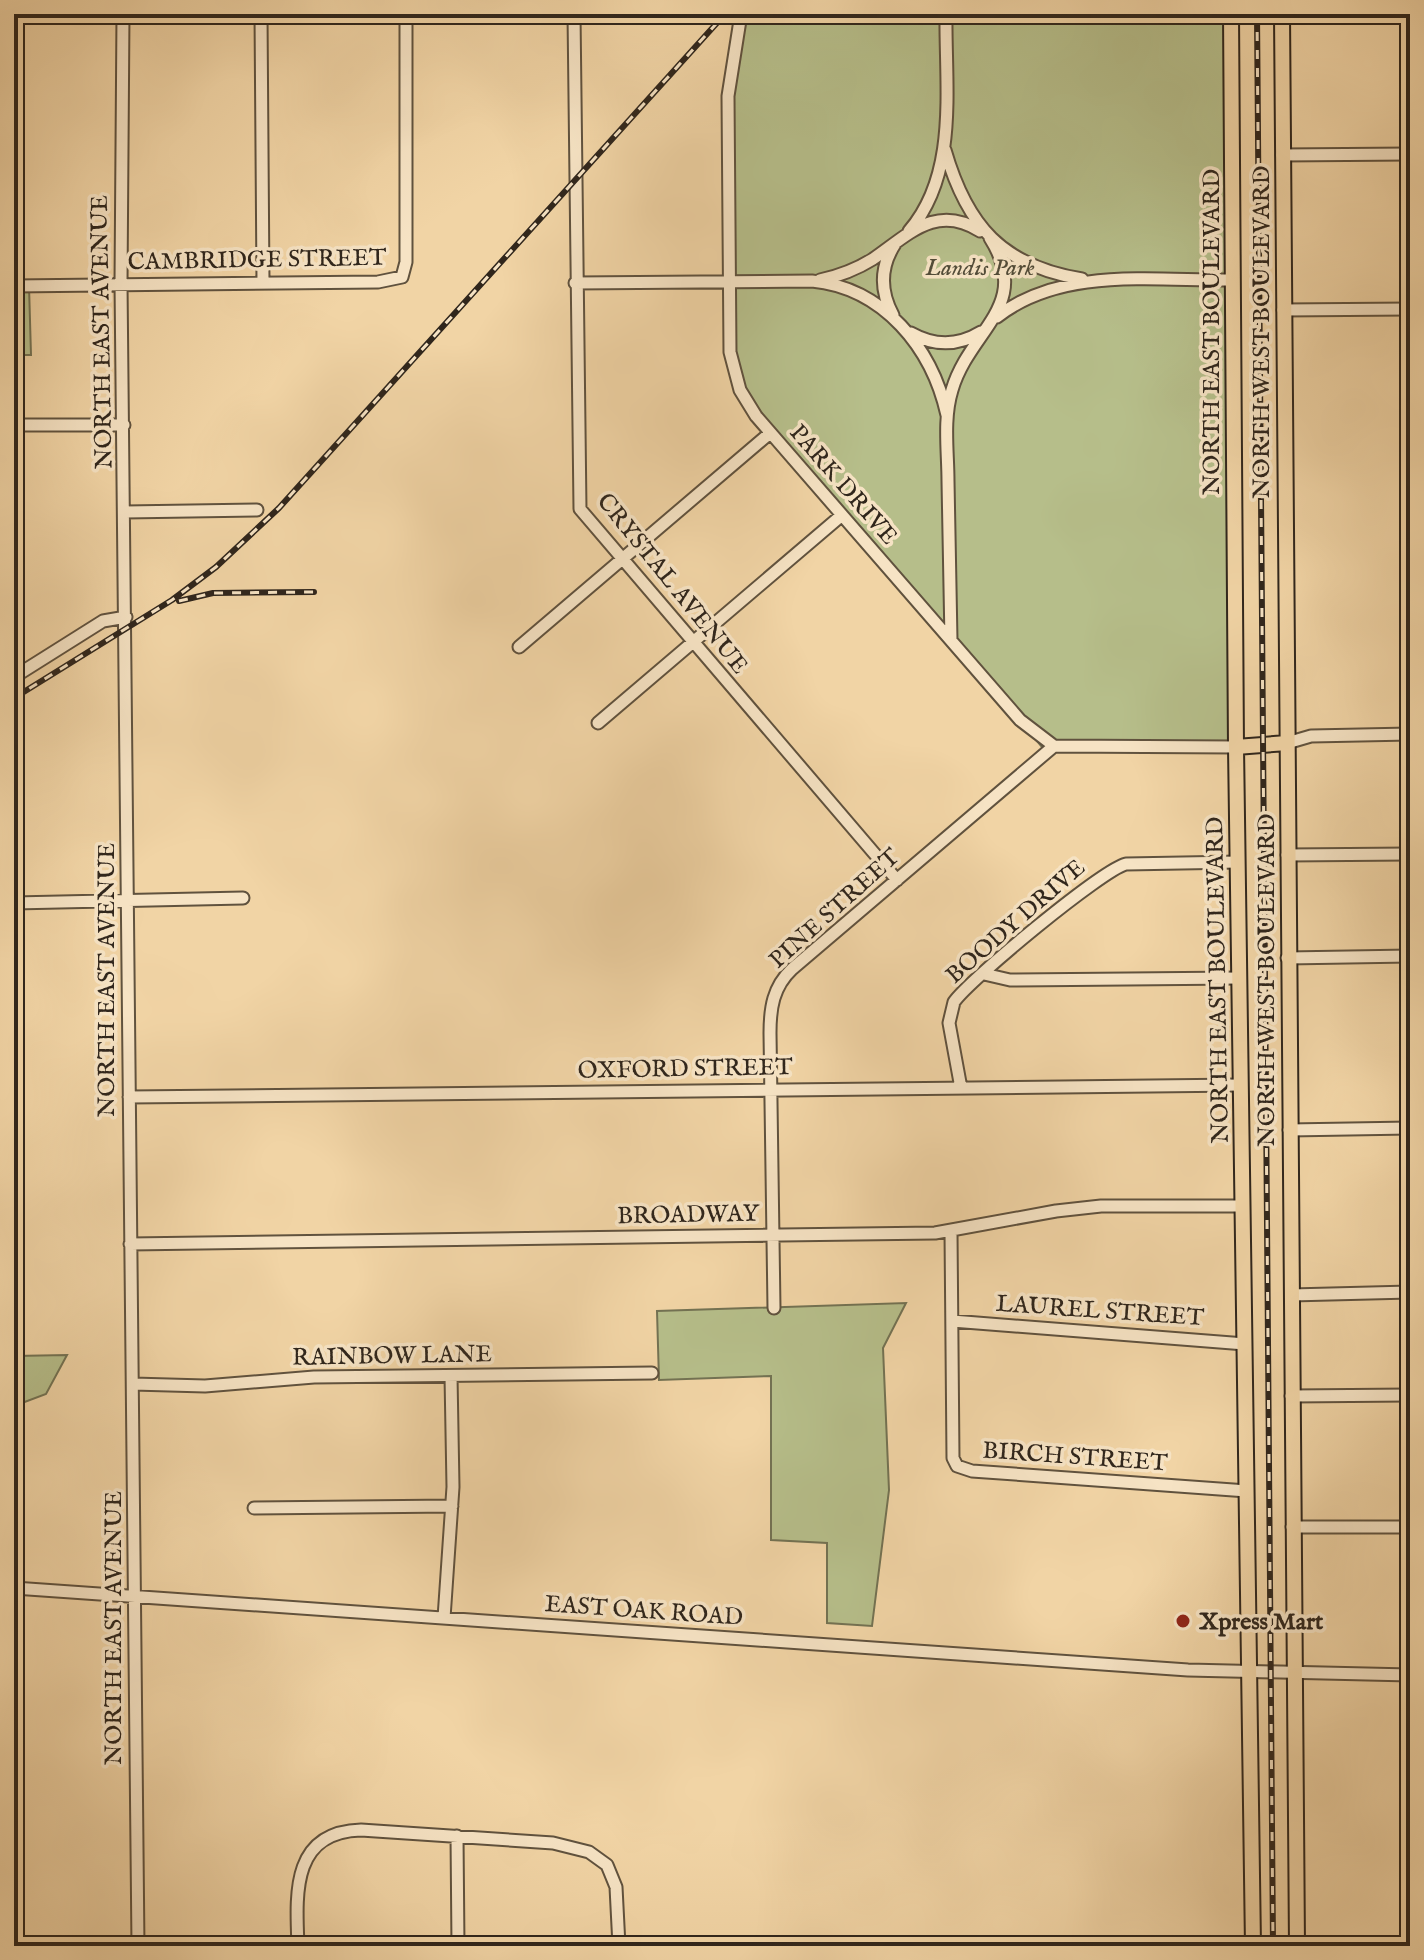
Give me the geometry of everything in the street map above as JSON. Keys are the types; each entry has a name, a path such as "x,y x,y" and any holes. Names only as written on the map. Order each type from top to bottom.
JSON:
{"main road":[{"name":"NORTH EAST BOULEVARD","path":"1231,14 1236,747 1253,1946"},
{"name":"NORTH WEST BOULEVARD","path":"1282,14 1297,1946"},
{"path":"1236,747 1287,743"}],"street":[{"name":"NORTH EAST AVENUE","path":"123,14 121,283 138,1946"},
{"path":"261,14 263,282"},
{"name":"CAMBRIDGE STREET","path":"14,286 378,282 405,275 406,14"},
{"name":"CRYSTAL AVENUE","path":"574,14 577,499 583,514 692,644 897,880"},
{"name":"PARK DRIVE","path":"741,14 728,96 730,352 737,381 750,408 770,433 1020,720 1054,746"},
{"path":"946,14 944,145 929,201 908,232 891,250 884,271 885,296 897,320 928,361 947,415"},
{"path":"944,145 968,209 1003,259 1007,281 991,323 963,361 947,415 951,641"},
{"path":"1282,155 1410,154"},
{"path":"575,283 812,281 857,268 908,232 928,222 947,220 970,225 1038,268 1096,281"},
{"path":"812,281 860,295 921,338 943,343 970,338 1037,294 1096,281 1233,280"},
{"path":"1283,310 1410,309"},
{"path":"14,425 124,425"},
{"path":"519,647 770,433"},
{"path":"125,512 257,510"},
{"path":"598,723 842,515"},
{"path":"14,677 103,621 126,617"},
{"path":"1287,743 1311,736 1410,734"},
{"path":"1054,746 1236,747"},
{"name":"PINE STREET","path":"774,1308 770,1014 782,981 1054,746"},
{"path":"1287,855 1410,854"},
{"name":"BOODY DRIVE","path":"961,1088 951,1044 950,1016 958,996 1113,867 1133,863 1238,862"},
{"path":"14,903 243,898"},
{"path":"1287,958 1410,956"},
{"path":"984,974 1010,980 1239,978"},
{"name":"OXFORD STREET","path":"129,1097 1241,1085"},
{"path":"1289,1130 1410,1128"},
{"name":"BROADWAY","path":"130,1244 951,1232 1056,1211 1101,1206 1243,1206"},
{"name":"BIRCH STREET","path":"951,1232 953,1458 963,1470 1247,1491"},
{"path":"1291,1295 1410,1292"},
{"name":"LAUREL STREET","path":"952,1321 1245,1344"},
{"name":"RAINBOW LANE","path":"133,1384 205,1386 314,1377 652,1373"},
{"path":"444,1618 452,1506 451,1376"},
{"path":"1291,1396 1410,1395"},
{"path":"254,1508 452,1506"},
{"path":"1292,1527 1410,1527"},
{"name":"EAST OAK ROAD","path":"14,1588 1271,1675 1410,1675"},
{"path":"298,1946 297,1892 302,1865 327,1839 348,1830 565,1844 598,1857 607,1865 616,1887 619,1946"},
{"path":"457,1836 458,1946"}],"green space":[{"name":"Landis Park","path":"741,14 1231,14 1236,747 1098,747 1047,753 738,387 729,282 728,129"},
{"path":"14,286 29,286 31,355 14,355"},
{"path":"906,1303 883,1348 889,1490 872,1626 827,1623 827,1543 771,1540 771,1376 659,1380 657,1311"},
{"path":"67,1355 46,1394 14,1406 14,1356"}],"railway":[{"path":"14,698 172,600 216,567 279,508 725,14"},
{"path":"1257,14 1273,1946"},
{"path":"179,601 213,593 314,592"}],"place":[{"name":"Xpress Mart","path":"1183,1621"}]}
